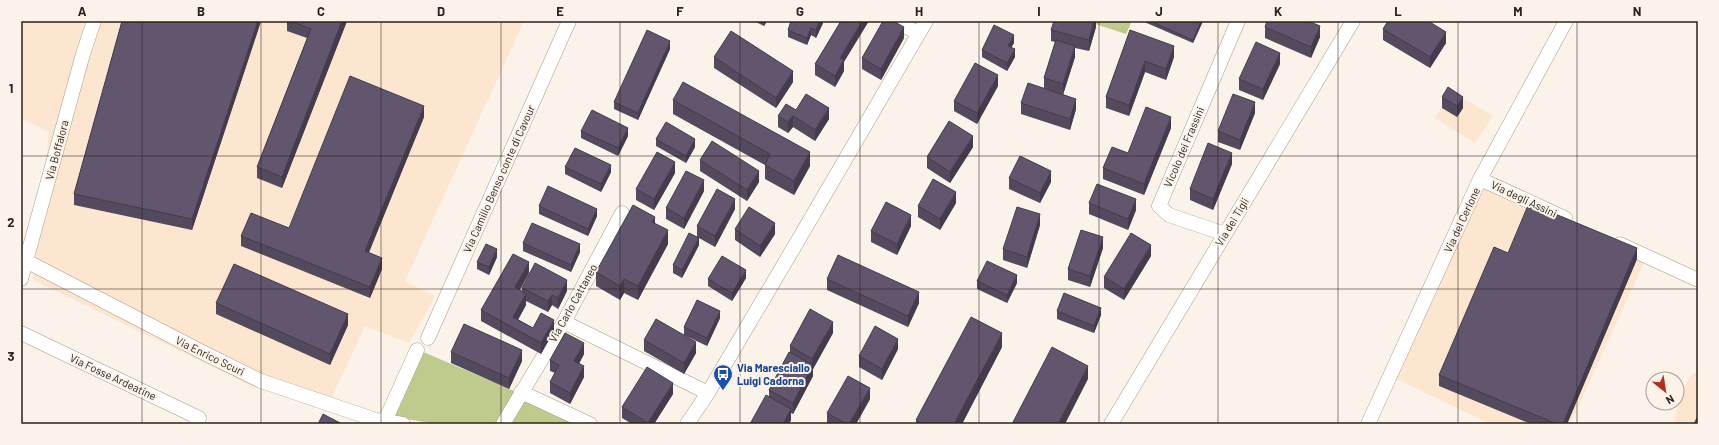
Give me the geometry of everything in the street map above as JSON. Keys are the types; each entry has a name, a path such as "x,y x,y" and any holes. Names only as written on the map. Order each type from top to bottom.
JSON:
{"street":[{"name":"Via Boffalora","path":"21,279 83,54 94,21"},
{"name":"Via Camillo Benso conte di Cavour","path":"428,338 569,21"},
{"path":"687,424 708,393 923,27 893,21"},
{"name":"Vicolo dei Frassini","path":"1224,234 1169,215 1159,206 1238,21"},
{"name":"Via dei Tigli","path":"1111,424 1353,21"},
{"name":"Via del Cerlone","path":"1368,424 1480,179 1566,21"},
{"name":"Via degli Assini","path":"1480,179 1579,225"},
{"name":"Via Carlo Cattaneo","path":"503,424 564,322 622,213"},
{"path":"1607,238 1698,280"},
{"name":"Via Enrico Scuri","path":"26,262 261,381 379,422 403,424"},
{"path":"564,322 708,393"},
{"name":"Via Fosse Ardeatine","path":"21,333 199,418 196,424"},
{"path":"379,422 417,350"},
{"path":"521,392 590,424"}],"shaded area":[{"path":"21,21 524,21 405,281 435,296 409,343 365,326 326,410 252,386 33,280 49,132 21,118"},
{"path":"1452,91 1493,116 1475,143 1435,118"},
{"path":"1484,188 1645,261 1570,424 1490,424 1395,378"},
{"path":"1698,370 1698,424 1674,424 1677,411 1685,411 1685,386 1689,378"}],"green space":[{"path":"1086,21 1132,21 1126,34"},
{"path":"421,351 514,391 512,395 576,424 435,424 391,416"}],"building":[{"path":"122,21 258,21 192,219 74,194"},
{"path":"290,21 342,21 282,177 257,167 311,29"},
{"path":"791,21 820,21 816,30 811,28 807,38 788,30"},
{"path":"841,21 862,21 840,58 844,60 835,76 815,64"},
{"path":"883,21 893,21 904,27 881,69 862,58"},
{"path":"1054,21 1094,21 1089,40 1051,30"},
{"path":"1150,21 1201,21 1193,40"},
{"path":"1267,21 1308,21 1320,26 1311,47 1265,27"},
{"path":"1388,21 1428,21 1446,32 1430,57 1383,29"},
{"path":"994,25 1014,35 1008,46 1015,49 1007,63 982,50"},
{"path":"647,30 670,41 638,113 614,102"},
{"path":"1130,30 1174,46 1166,69 1145,61 1129,105 1106,97"},
{"path":"731,31 793,71 776,98 714,57"},
{"path":"1056,40 1075,46 1063,84 1044,78"},
{"path":"1256,42 1280,53 1263,89 1239,79"},
{"path":"975,63 998,75 977,113 954,101"},
{"path":"350,76 424,106 365,251 382,258 370,287 241,236 251,213 289,228"},
{"path":"683,82 810,152 794,181 765,165 770,154 673,100"},
{"path":"1028,83 1076,99 1070,119 1021,103"},
{"path":"1448,87 1463,97 1457,106 1442,97"},
{"path":"806,94 829,108 815,130 793,116 788,122 778,116 786,104 796,110"},
{"path":"1233,94 1255,102 1240,140 1218,131"},
{"path":"1146,107 1171,117 1144,184 1103,168 1112,147 1128,153"},
{"path":"592,110 628,128 618,148 581,131"},
{"path":"949,121 973,136 950,172 927,157"},
{"path":"666,122 695,139 686,156 656,139"},
{"path":"712,141 759,171 747,190 700,160"},
{"path":"1208,143 1232,153 1213,199 1190,189"},
{"path":"575,148 611,165 601,184 565,167"},
{"path":"657,152 675,162 654,199 636,189"},
{"path":"1020,156 1051,171 1040,193 1009,178"},
{"path":"686,171 704,180 684,218 666,208"},
{"path":"933,179 956,192 940,219 918,206"},
{"path":"1097,184 1136,199 1128,219 1089,203"},
{"path":"548,186 597,209 588,229 539,206"},
{"path":"717,189 735,199 715,236 697,226"},
{"path":"886,202 911,215 897,244 871,231"},
{"path":"1529,203 1637,248 1563,424 1557,424 1439,375 1494,247 1508,253"},
{"path":"633,205 655,217 652,222 668,230 638,286 624,279 620,286 596,272"},
{"path":"749,207 775,223 760,246 735,229"},
{"path":"1017,207 1040,214 1027,257 1003,249"},
{"path":"532,223 580,244 571,265 523,243"},
{"path":"1081,230 1103,237 1090,276 1068,269"},
{"path":"689,233 699,238 682,270 673,265"},
{"path":"1131,233 1151,245 1124,289 1104,277"},
{"path":"486,244 497,249 489,267 477,262"},
{"path":"513,254 529,262 515,287 526,294 513,317 533,328 541,313 554,320 541,343 481,310"},
{"path":"838,255 919,292 908,316 827,279"},
{"path":"722,256 746,270 732,293 708,279"},
{"path":"987,261 1017,275 1007,295 977,281"},
{"path":"535,263 567,280 558,298 552,295 548,301 522,288"},
{"path":"234,264 348,314 330,354 216,303"},
{"path":"1064,293 1101,308 1094,326 1057,311"},
{"path":"697,300 720,311 707,338 684,327"},
{"path":"810,309 833,322 812,359 790,346"},
{"path":"971,317 1002,333 954,424 923,424 916,420"},
{"path":"656,319 696,342 684,363 644,340"},
{"path":"464,324 522,350 509,378 451,352"},
{"path":"875,326 898,339 882,369 859,356"},
{"path":"565,333 584,343 574,361 584,366 570,393 550,382 559,365 550,360"},
{"path":"1052,347 1088,366 1058,424 1012,424"},
{"path":"789,352 813,365 793,403 769,390"},
{"path":"647,367 673,383 648,423 622,407"},
{"path":"848,376 870,388 849,424 847,424 827,413"},
{"path":"766,395 791,409 783,424 750,424"},
{"path":"323,414 342,424 318,424"},
{"path":"1698,416 1698,424 1694,424"}],"place":[{"name":"Via Maresciallo Luigi Cadorna","path":"723,391"}]}
